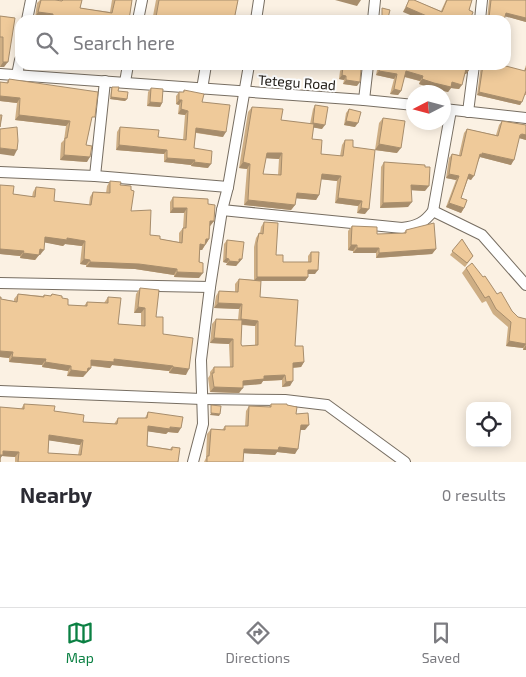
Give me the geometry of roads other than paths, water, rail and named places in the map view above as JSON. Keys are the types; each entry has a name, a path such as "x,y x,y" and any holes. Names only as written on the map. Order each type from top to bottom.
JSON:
{"street":[{"path":"28,15 30,0"},
{"path":"139,15 142,0"},
{"path":"257,15 259,0"},
{"path":"374,15 375,0"},
{"path":"480,15 482,0"},
{"path":"17,75 18,70"},
{"path":"124,82 127,70"},
{"path":"202,89 205,70"},
{"path":"192,462 203,424 201,360 210,287 248,70"},
{"path":"364,100 367,70"},
{"path":"468,112 473,70"},
{"name":"Tetegu Road","path":"0,74 406,104"},
{"path":"95,176 105,81"},
{"path":"451,110 526,118"},
{"path":"222,210 402,228 417,226 426,220 433,211 444,130"},
{"path":"0,172 95,176 228,187"},
{"path":"433,211 482,235 526,285"},
{"path":"0,283 210,287"},
{"path":"0,391 202,399 285,400 327,405 405,462"}]}
